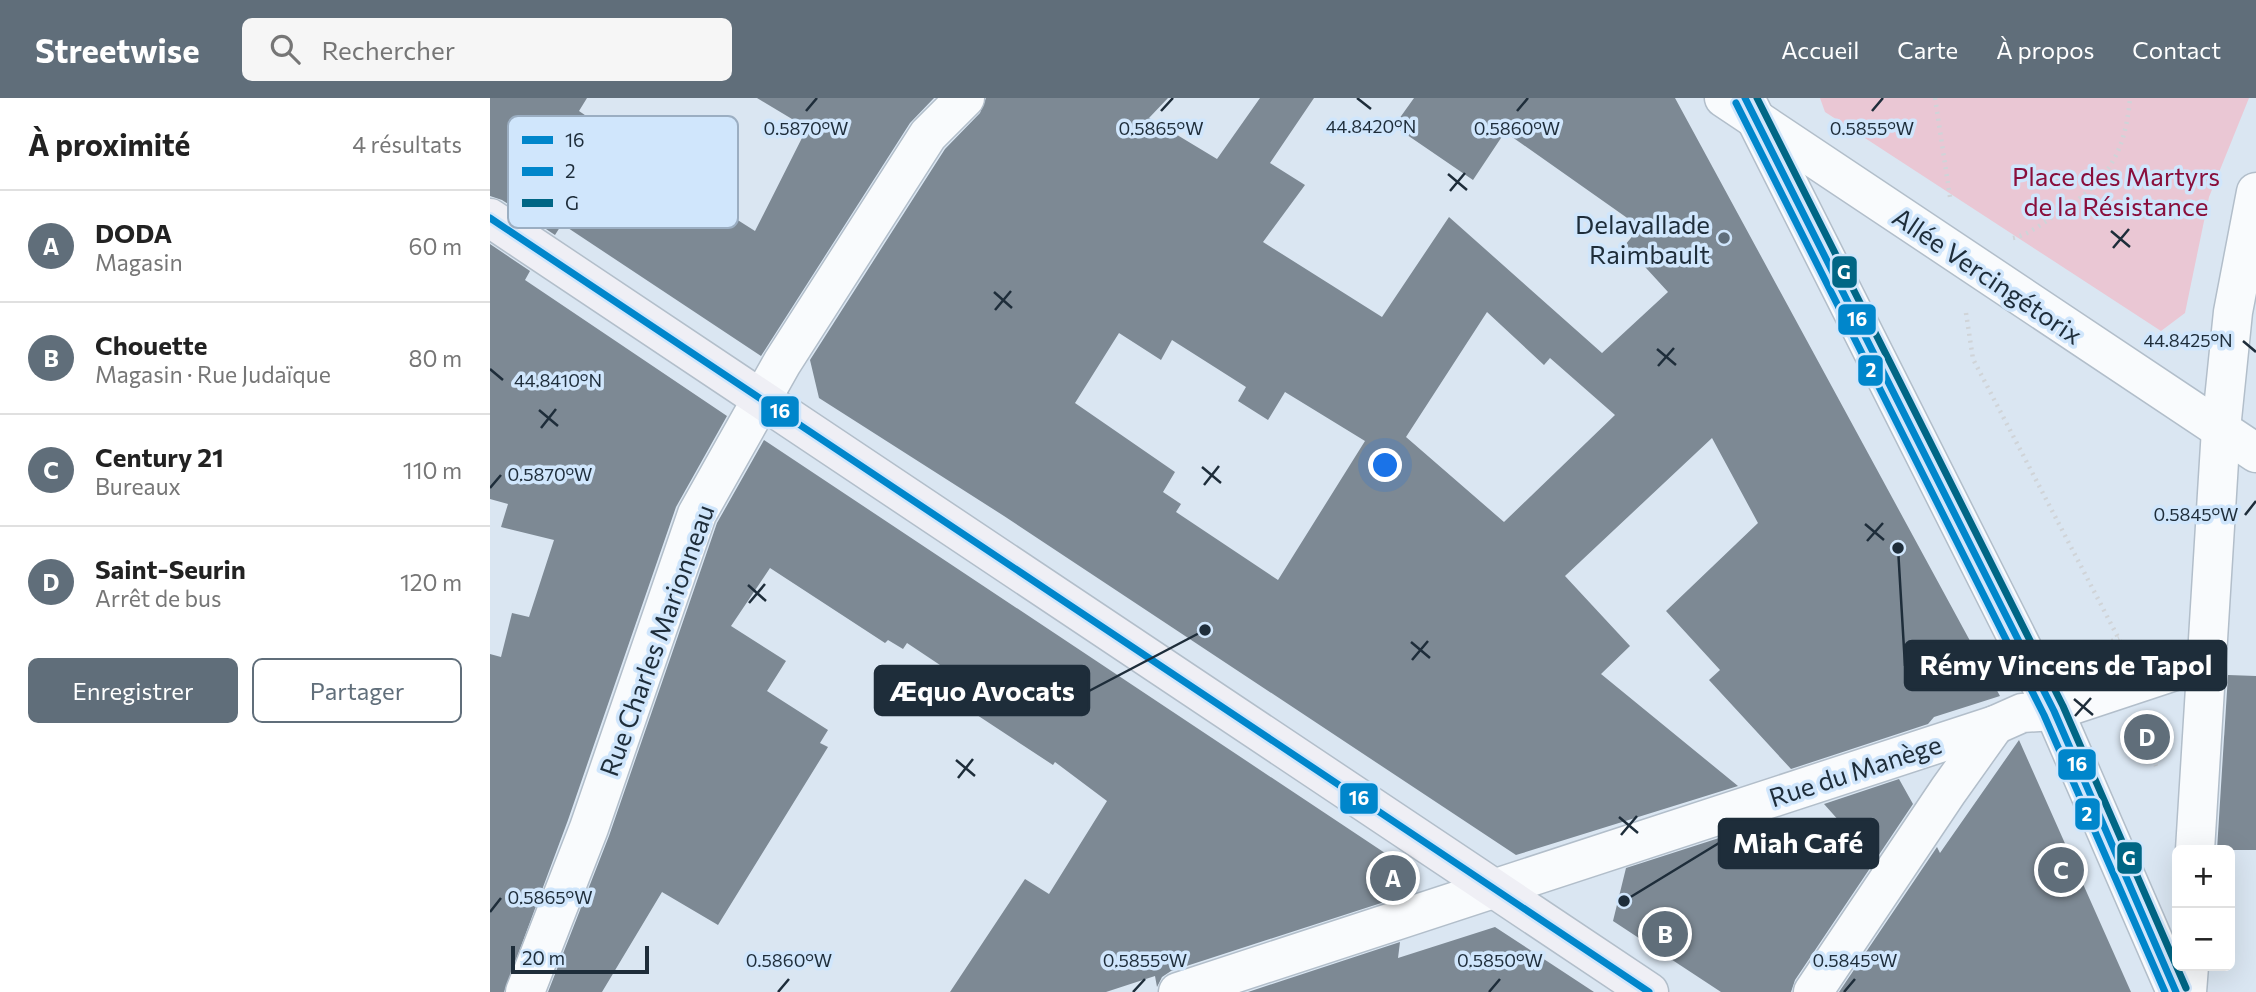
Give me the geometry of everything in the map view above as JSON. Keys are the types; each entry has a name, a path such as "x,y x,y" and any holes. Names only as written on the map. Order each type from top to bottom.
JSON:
{"main road":[{"path":"490,218 1649,992"}],"street":[{"name":"Rue Charles Marionneau","path":"525,992 589,828 697,514 760,398 928,135 965,98"},
{"name":"Allée Vercingétorix","path":"1724,98 1750,109 2256,453"},
{"path":"1750,109 2054,711 2176,992"},
{"path":"2195,845 2221,429 2233,312 2256,192"},
{"name":"Rue du Manège","path":"1178,992 1996,725 2022,713 2054,711 2205,661"},
{"path":"1813,992 1948,791 1996,725"},
{"path":"2187,992 2189,971"}],"path":[{"path":"1935,98 1951,206"},
{"path":"2007,239 2018,237 2040,225 2080,199 2102,178 2119,153 2127,126 2130,98"},
{"path":"1965,309 1973,359 2126,656"},
{"path":"2078,654 2119,638"},
{"path":"2135,715 2160,778"}],"green space":[{"name":"Place des Martyrs de la Résistance","path":"1820,98 2249,98 2209,197 2185,313 2161,331 1825,112"}],"building":[{"path":"490,98 587,98 579,111 586,116 508,116 508,204 490,196"},
{"path":"757,98 934,98 910,123 761,356 568,228 738,228 738,220 755,231 807,128"},
{"path":"986,98 1168,98 1149,118 1217,159 1260,98 1314,98 1270,163 1305,185 1263,242 1382,317 1449,217 1602,353 1668,292 1625,245 1640,227 1505,132 1473,180 1394,126 1414,98 1675,98 2000,696 1934,717 1928,724 1791,769 1709,680 1720,670 1666,611 1758,523 1712,438 1565,576 1630,646 1601,674 1738,786 1516,855 1004,516 819,398 810,360 945,149 980,113","holes":["1487,312 1544,365 1550,358 1615,415 1504,522 1406,437","1119,333 1161,360 1172,340 1246,387 1238,401 1268,420 1285,392 1365,441 1278,580 1176,512 1181,504 1163,492 1175,472 1075,403"]},
{"path":"544,228 559,228 555,235"},
{"path":"490,244 530,271 525,280 727,416 676,507 568,820 504,992 490,992 490,654 501,657 512,613 529,617 554,540 501,527 508,504 490,499"},
{"path":"764,440 1412,871 1409,894 1171,971 1162,977 1157,987 1155,976 1106,992 950,992 1025,879 1049,894 1107,801 1055,762 1053,765 977,715 988,697 907,643 903,649 888,640 885,643 770,568 731,626 786,661 767,691 828,730 820,743 828,747 718,925 662,892 602,992 548,992 609,836 717,523"},
{"path":"2228,675 2256,676 2256,850 2235,850 2235,845 2217,845"},
{"path":"2019,740 2131,992 1839,992 1937,847 1940,853"},
{"path":"1899,779 1913,804 1795,980 1791,992 1721,992 1613,921 1626,868 1778,819 1825,858 1849,832 1824,804"},
{"path":"1495,927 1594,992 1248,992 1400,942 1398,958"}],"transit line":[{"name":"16","path":"1745,98 2054,711 2176,992"},
{"name":"G","path":"1757,98 2063,706 2186,988"},
{"name":"2","path":"1736,103 2044,715 2165,992"},
{"name":"16","path":"490,218 1649,992"}],"place":[{"name":"Delavallade Raimbault","path":"1724,238"},
{"name":"Rémy Vincens de Tapol","path":"1898,548"},
{"name":"Æquo Avocats","path":"1205,630"},
{"name":"Saint-Seurin","path":"2147,737"},
{"name":"Century 21","path":"2061,870"},
{"name":"DODA","path":"1393,878"},
{"name":"Miah Café","path":"1624,901"},
{"name":"Chouette","path":"1665,934"}]}
